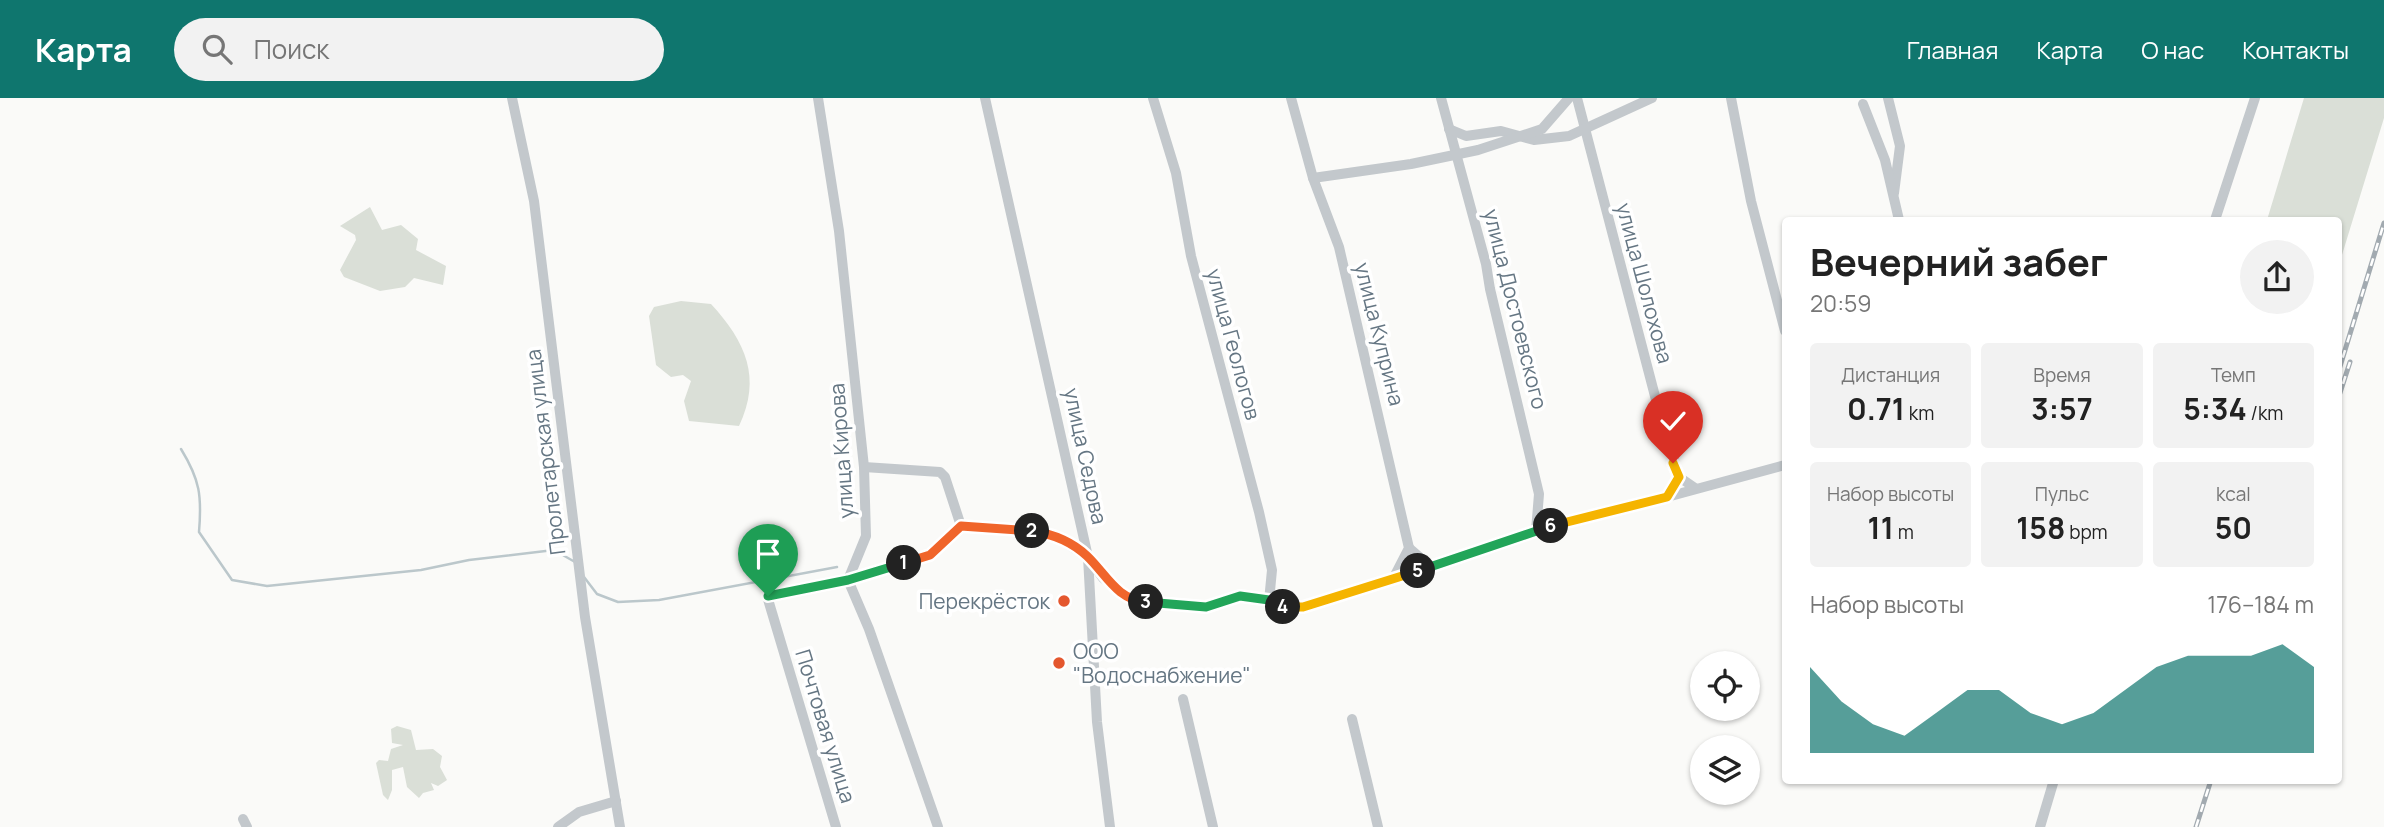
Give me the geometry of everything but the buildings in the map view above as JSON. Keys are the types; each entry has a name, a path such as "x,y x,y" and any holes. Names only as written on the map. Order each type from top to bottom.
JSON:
{"street":[{"name":"Пролетарская улица","path":"512,98 534,201 584,609 620,827"},
{"name":"улица Кирова","path":"818,98 839,231 864,467 866,536 848,580"},
{"name":"улица Седова","path":"985,98 1088,556 1097,722 1110,827"},
{"name":"улица Геологов","path":"1153,98 1176,173 1191,256 1259,512 1272,570 1269,600"},
{"name":"улица Куприна","path":"1291,98 1312,178 1339,247 1409,548"},
{"name":"улица Достоевского","path":"1441,98 1486,264 1539,494 1536,531"},
{"path":"1312,178 1456,156 1542,129 1569,98"},
{"name":"улица Шолохова","path":"1577,98 1666,438 1679,477"},
{"path":"1449,129 1466,136 1501,131 1517,137 1569,136 1652,98"},
{"path":"1731,98 1751,201 1782,320"},
{"path":"2216,217 2255,98"},
{"path":"1888,99 1900,146 1899,173 1893,199"},
{"path":"1864,104 1885,160 1898,217"},
{"path":"937,827 869,629 848,580 930,555 961,526 1052,534 1088,556 1104,578 1133,601 1206,607 1240,596 1269,600 1282,607 1303,607 1536,531 1782,466"},
{"path":"864,467 940,471 945,477 961,526"},
{"path":"1667,497 1679,477 1695,488"},
{"path":"1393,579 1409,548 1432,567"},
{"path":"1091,586 1095,578 1104,578"},
{"name":"Почтовая улица","path":"836,827 768,596 848,580"},
{"path":"1183,699 1213,827"},
{"path":"1352,719 1378,827"},
{"path":"2040,827 2053,784"},
{"path":"558,827 579,812 616,801"}],"shaded area":[{"path":"2304,98 2384,98 2384,118 2342,255 2342,217 2268,217"},
{"path":"370,207 382,230 401,225 418,239 416,250 446,266 443,285 414,278 405,287 380,291 344,277 340,270 356,240 355,235 340,226"},
{"path":"681,301 711,304 741,347 747,361 749,392 739,426 689,421 684,401 691,381 683,375 671,377 656,365 649,316 654,307"},
{"path":"397,726 411,730 416,750 433,749 442,756 440,767 447,780 438,786 431,783 434,790 423,793 419,798 407,787 403,767 392,770 392,790 388,800 383,795 376,763 379,760 388,761 391,749 403,745 392,743 391,729"}],"waterway":[{"path":"181,449 196,479 200,508 199,532 232,580 267,586 421,570 469,560 554,550 575,562"},
{"path":"584,577 597,594 618,602 659,600 837,567"}],"railway":[{"path":"2342,360 2384,223"},
{"path":"2342,387 2350,362"},
{"path":"2196,827 2210,784"}],"place":[{"name":"Перекрёсток","path":"1064,601"},
{"name":"ООО \"Водоснабжение\"","path":"1059,663"}],"route":[{"path":"768,596 848,580 930,555 961,526 1052,534 1088,556 1104,578 1133,601 1206,607 1240,596 1269,600 1282,607 1303,607 1551,526 1667,497 1679,477 1673,463"}]}
